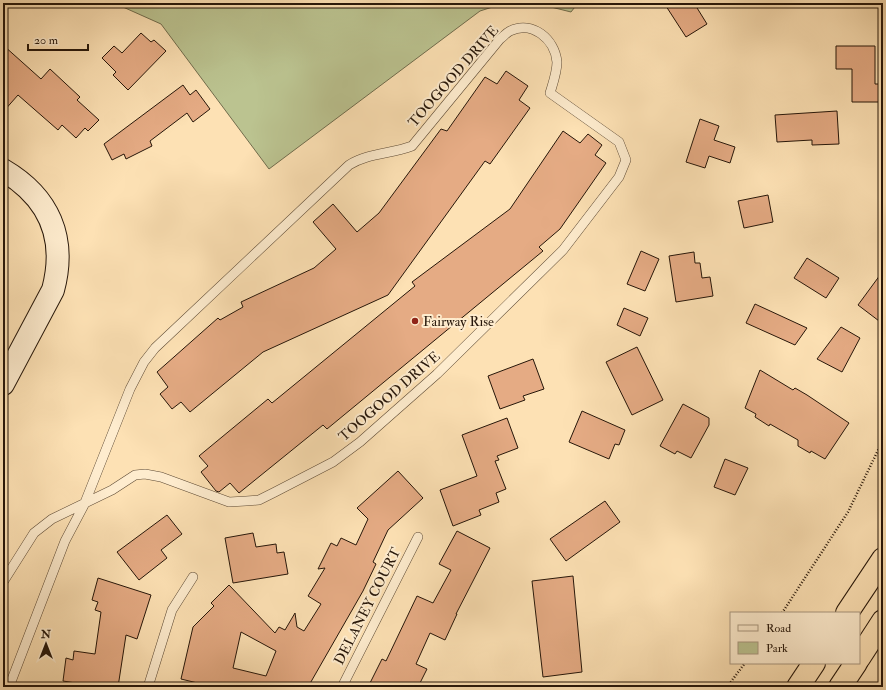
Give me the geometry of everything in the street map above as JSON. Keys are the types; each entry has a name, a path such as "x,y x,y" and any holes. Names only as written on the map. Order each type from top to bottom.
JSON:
{"highway":[{"path":"848,612 883,559"},
{"path":"860,656 883,622"},
{"path":"798,687 813,664"},
{"path":"840,687 855,664"}],"main road":[{"path":"3,170 25,185 44,207 55,235 58,261 57,274 53,290 3,384"}],"lane":[{"name":"TOOGOOD DRIVE","path":"9,687 65,541 84,505 130,389 144,362 155,348 349,165 360,158 402,150 412,146 500,39 510,31 521,28 532,29 542,33 554,51 557,62 555,78 550,93 619,142 626,160 619,177 563,250 436,374 360,442 333,462 259,500 229,502 161,477 145,474 135,475 84,505"},
{"path":"3,582 34,533 52,520 84,505"},
{"name":"DELANEY COURT","path":"342,687 418,537"},
{"path":"148,687 172,610 193,577"}],"path":[{"path":"783,612 848,512 883,440"},
{"path":"727,687 743,664"}],"green space":[{"path":"114,3 505,3 480,11 269,169 161,24"},
{"path":"535,3 578,3 571,12"}],"building":[{"path":"664,3 694,3 707,24 686,37"},
{"path":"141,33 151,42 154,40 166,51 128,90 113,75 116,72 102,58 114,46 122,53"},
{"path":"3,45 41,79 50,69 80,97 77,100 99,120 88,131 85,128 76,138 62,125 58,130 18,95 3,112"},
{"path":"836,46 875,46 875,84 879,84 879,102 852,102 852,69 836,69"},
{"path":"506,71 528,86 519,100 530,108 490,164 485,161 388,295 263,352 190,412 181,402 172,409 160,394 168,387 157,372 218,318 220,320 243,307 241,302 314,268 336,249 313,222 333,204 357,232 379,213 441,129 447,131 485,77 497,84"},
{"path":"183,85 190,95 196,90 210,109 193,122 187,113 150,141 152,146 126,159 124,154 112,160 104,144"},
{"path":"837,111 839,144 812,145 812,140 777,142 775,115"},
{"path":"700,119 719,126 714,140 735,147 730,163 709,156 705,168 686,162"},
{"name":"Fairway Rise","path":"563,131 580,143 588,134 602,145 595,155 606,163 560,229 539,247 543,251 327,429 323,425 239,493 230,483 219,492 216,491 201,472 208,466 199,456 268,399 272,403 415,286 412,282 510,209"},
{"path":"768,195 773,222 744,228 738,201"},
{"path":"641,251 659,259 645,291 627,284"},
{"path":"694,252 695,263 700,263 702,278 710,277 713,296 676,302 669,256"},
{"path":"807,258 839,278 826,298 794,278"},
{"path":"883,271 883,324 858,305"},
{"path":"755,304 807,328 795,345 746,323"},
{"path":"624,308 648,318 640,336 617,325"},
{"path":"841,327 860,338 842,372 817,359"},
{"path":"637,347 663,400 632,415 606,362"},
{"path":"533,359 544,389 523,396 525,400 500,409 488,376"},
{"path":"760,370 793,390 795,388 807,395 849,423 825,459 798,446 798,440 770,424 769,426 755,417 756,414 745,408"},
{"path":"683,404 709,418 709,425 691,458 677,451 675,454 660,446"},
{"path":"582,411 625,430 619,445 615,444 609,459 569,442"},
{"path":"507,418 518,448 497,456 499,460 495,461 506,489 496,493 499,502 479,510 481,515 453,526 440,490 477,476 462,435"},
{"path":"725,459 748,468 735,495 714,487"},
{"path":"398,471 423,498 388,530 373,562 376,564 363,591 308,687 214,687 181,679 193,627 214,606 211,603 229,585 275,633 279,627 285,630 295,613 297,627 304,631 321,604 308,596 325,568 318,569 331,543 337,546 341,538 356,545 368,519 357,508","holes":["241,632 276,651 266,676 233,668"]},
{"path":"605,501 620,522 566,561 550,539"},
{"path":"167,515 182,534 161,550 167,558 139,580 117,552"},
{"path":"457,531 490,548 456,614 445,640 430,633 416,664 427,669 418,687 368,687 382,659 386,661 417,596 433,603 451,570 439,564"},
{"path":"253,533 256,547 276,544 277,553 284,552 288,574 233,583 225,538"},
{"path":"573,576 582,672 543,677 532,581"},
{"path":"98,578 151,595 137,639 126,635 118,687 101,687 63,681 66,658 73,660 74,651 95,654 101,612 95,610 98,602 92,600"}],"place":[{"name":"Fairway Rise","path":"415,321"}]}
